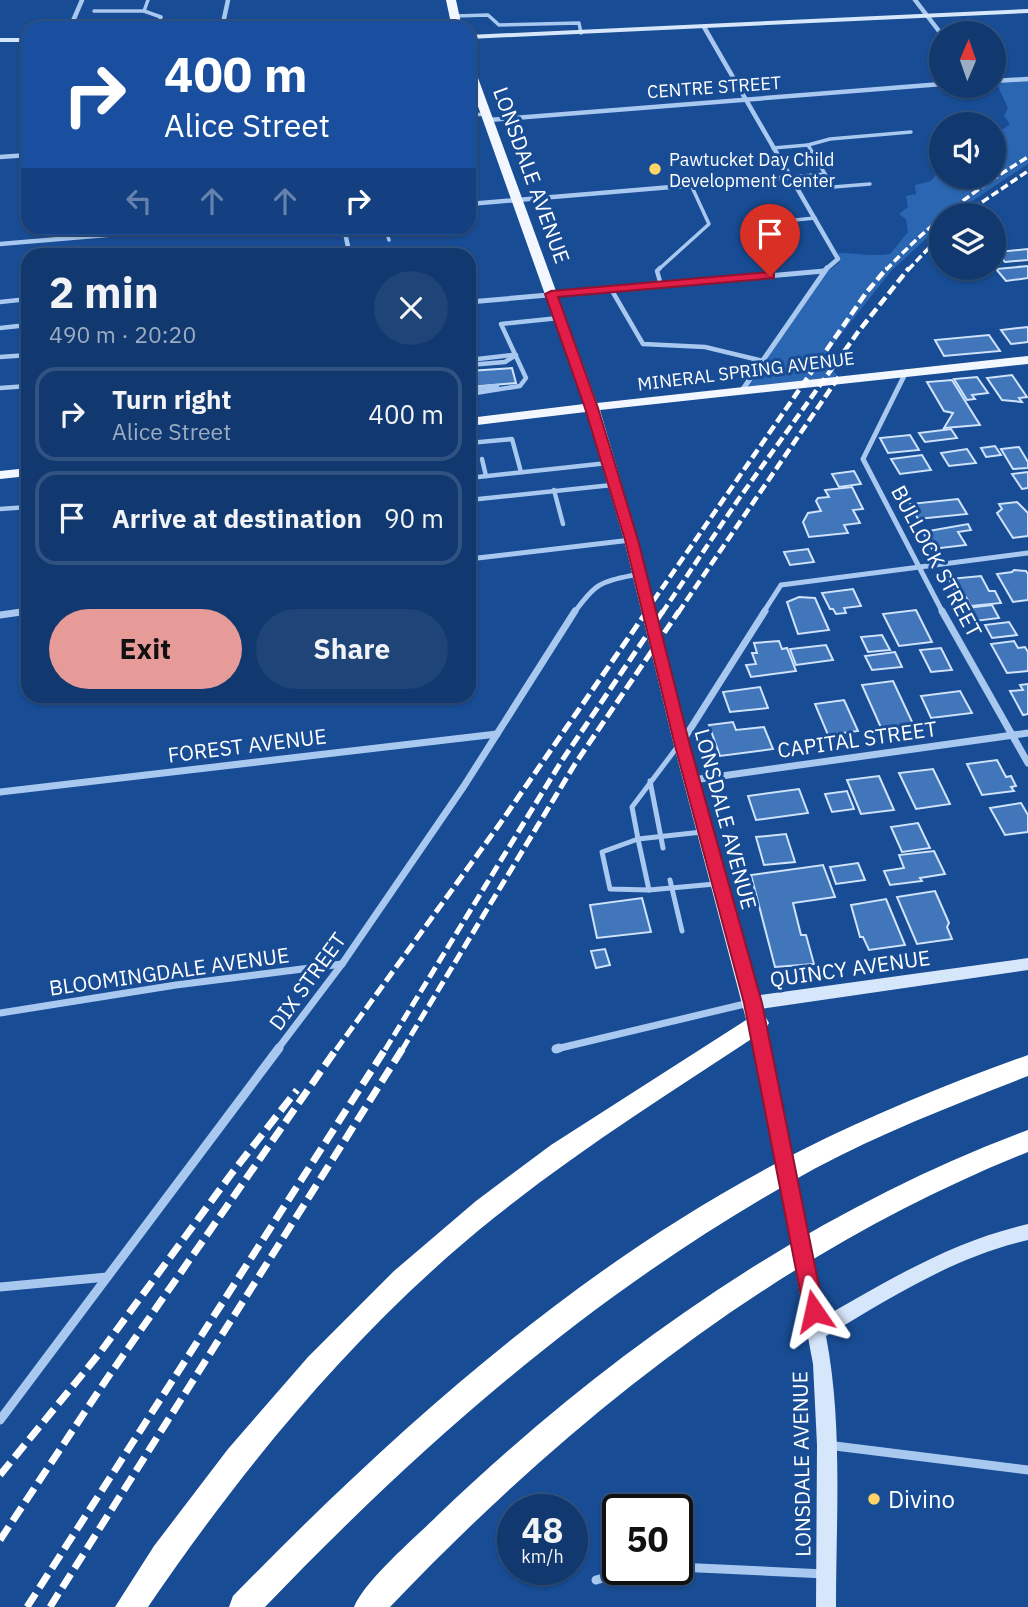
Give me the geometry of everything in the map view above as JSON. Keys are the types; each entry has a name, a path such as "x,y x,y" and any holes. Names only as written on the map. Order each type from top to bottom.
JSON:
{"highway":[{"path":"130,1607 200,1507 273,1416 402,1280 517,1185 755,1013"},
{"path":"244,1607 332,1515 462,1396 562,1316 651,1252 740,1197 826,1150 916,1108 1028,1065"},
{"path":"369,1607 443,1530 489,1487 581,1406 670,1337 848,1227 936,1181 1028,1141"}],"main road":[{"path":"451,0 456,21"},
{"path":"476,37 1028,11"},
{"path":"0,40 21,40"},
{"name":"LONSDALE AVENUE","path":"476,85 592,408 631,540 681,742 755,1013 816,1321 827,1445 826,1607"},
{"name":"MINERAL SPRING AVENUE","path":"476,421 788,384 1028,360"},
{"path":"0,475 21,473"},
{"name":"QUINCY AVENUE","path":"755,1013 1028,964"},
{"path":"816,1321 977,1247 1028,1232"}],"street":[{"path":"73,21 82,0"},
{"path":"224,21 228,0"},
{"path":"915,0 931,21"},
{"path":"704,27 838,259 824,271 743,389"},
{"path":"1006,80 1028,79"},
{"name":"CENTRE STREET","path":"488,117 929,86"},
{"path":"0,157 21,156"},
{"path":"476,203 791,177"},
{"path":"0,244 97,235"},
{"path":"476,301 824,271"},
{"name":"BULLOCK STREET","path":"906,372 863,459 917,566 1028,763"},
{"path":"476,558 631,540"},
{"path":"681,742 781,585 1028,553"},
{"name":"DIX STREET","path":"0,1420 342,964 497,734 564,626 592,589 604,581 640,574"},
{"path":"0,615 21,613"},
{"name":"CAPITAL STREET","path":"692,780 1028,733"},
{"name":"FOREST AVENUE","path":"0,792 497,734"},
{"name":"BLOOMINGDALE AVENUE","path":"0,1013 176,985 342,964"},
{"name":"QUINCY AVENUE","path":"556,1049 755,1013"},
{"path":"0,1287 108,1277"},
{"path":"827,1445 1028,1470"},
{"path":"693,1568 826,1574"},
{"path":"596,1580 602,1578"}],"lane":[{"path":"144,11 148,0"},
{"path":"94,11 144,11 161,17 160,21"},
{"path":"455,16 488,15 499,25 579,23 581,33"},
{"path":"476,116 488,117"},
{"path":"773,148 808,145 830,139 911,132"},
{"path":"808,145 833,187 870,184"},
{"path":"791,177 825,174"},
{"path":"661,285 657,271 709,224 691,185"},
{"path":"775,222 815,218"},
{"path":"387,235 389,240"},
{"path":"611,289 643,344 705,347 763,361"},
{"path":"0,302 21,300"},
{"path":"476,390 520,386 526,378 502,324 559,317"},
{"path":"0,328 21,326"},
{"path":"476,362 505,362 516,355"},
{"path":"0,357 21,356"},
{"path":"0,388 21,386"},
{"path":"476,442 512,439 521,472"},
{"path":"482,458 486,476"},
{"path":"476,477 608,463"},
{"path":"476,499 615,485"},
{"path":"554,491 563,524"},
{"path":"0,509 21,507"},
{"path":"649,890 632,807 681,742"},
{"path":"650,781 663,848"},
{"path":"705,832 661,836 612,845 602,852 610,890 649,890 671,884 720,883"},
{"path":"671,884 682,931"}],"shaded area":[{"path":"1028,80 1028,164 1006,179 1006,127 1010,124 1006,119 1008,108 1003,98 1006,98 1006,81"},
{"path":"929,182 929,189 990,189 969,203 929,203 929,236 891,271 824,356 840,380 745,390 824,274 840,262 838,253 890,254 908,232 906,219 899,214 908,207 906,196 916,194 915,185"}],"building":[{"path":"1028,249 1028,260 1006,262 1006,251"},
{"path":"1028,266 1028,278 1006,281 1006,268"},
{"path":"1028,327 1028,342 1011,344 1001,330"},
{"path":"989,335 1000,351 944,356 935,340"},
{"path":"512,368 516,383 476,386 476,371"},
{"path":"1012,375 1027,397 1019,398 1022,402 1002,400 987,378"},
{"path":"977,377 988,393 972,395 975,399 967,400 954,379"},
{"path":"952,380 980,425 944,428 953,413 944,411 927,382"},
{"path":"951,429 957,438 925,442 919,433"},
{"path":"910,435 919,450 888,453 880,438"},
{"path":"995,446 1001,455 986,457 981,448"},
{"path":"1019,447 1028,462 1028,468 1013,469 1001,449"},
{"path":"967,449 976,463 949,466 941,453"},
{"path":"922,455 931,470 900,474 891,459"},
{"path":"854,471 861,484 839,487 832,474"},
{"path":"1028,472 1028,488 1022,489 1012,474"},
{"path":"852,487 863,509 853,510 860,523 844,525 848,533 809,537 803,522 808,513 821,511 816,501 818,498 829,497 825,490"},
{"path":"958,499 967,514 918,519 910,504"},
{"path":"1017,502 1028,513 1028,536 1013,538 997,513 1002,509 999,504"},
{"path":"968,524 971,530 958,532 966,545 932,549 923,532"},
{"path":"808,549 814,562 790,565 784,552"},
{"path":"1014,570 1026,571 1028,574 1028,600 1013,602 997,574"},
{"path":"981,576 989,591 995,591 1001,603 971,606 966,597 959,598 949,579"},
{"path":"853,589 861,606 844,608 846,613 836,614 830,609 822,593"},
{"path":"799,597 815,598 829,630 798,634 787,602"},
{"path":"992,605 999,618 975,621 967,608"},
{"path":"916,610 932,642 899,646 883,614"},
{"path":"1009,622 1017,635 992,638 985,625"},
{"path":"882,635 890,650 868,652 861,637"},
{"path":"779,641 782,649 787,648 796,671 751,677 746,665 756,664 752,653 757,653 754,643"},
{"path":"1014,641 1018,648 1025,647 1028,652 1028,671 1007,673 991,644"},
{"path":"826,645 833,660 796,665 790,649"},
{"path":"941,648 952,670 931,672 920,650"},
{"path":"895,652 902,667 872,670 865,656"},
{"path":"893,681 914,726 882,730 862,685"},
{"path":"1028,684 1028,714 1023,715 1010,691 1023,690 1020,685"},
{"path":"760,687 768,708 730,712 723,692"},
{"path":"960,691 972,713 931,718 921,696"},
{"path":"844,700 858,731 828,735 815,704"},
{"path":"733,722 736,730 764,727 773,749 720,756 709,725"},
{"path":"997,760 1006,777 1011,776 1016,786 1011,787 1014,791 982,795 967,764"},
{"path":"933,769 950,804 916,809 899,773"},
{"path":"879,776 894,810 861,814 847,780"},
{"path":"799,789 808,813 756,820 748,796"},
{"path":"847,791 854,809 832,812 825,794"},
{"path":"1021,803 1028,815 1028,832 1005,835 990,808"},
{"path":"918,823 930,848 902,852 891,827"},
{"path":"786,834 795,862 764,865 756,837"},
{"path":"934,851 945,874 920,878 922,881 890,885 884,871 904,868 899,855"},
{"path":"858,863 865,880 836,884 830,867"},
{"path":"823,865 835,897 793,903 801,935 806,935 814,964 775,967 751,875"},
{"path":"935,891 949,923 947,927 952,939 917,944 897,897"},
{"path":"642,898 651,932 597,938 590,905"},
{"path":"886,899 905,945 869,950 863,937 860,937 851,905"},
{"path":"605,949 610,965 596,968 591,951"}],"railway":[{"path":"886,270 918,238 953,209 1028,157"},
{"path":"981,203 1028,171"},
{"path":"908,270 929,248"},
{"path":"645,613 866,293 887,268"},
{"path":"662,613 738,500 858,332 909,268"},
{"path":"678,613 840,375"},
{"path":"336,1050 499,825 647,611"},
{"path":"385,1050 561,762 663,611"},
{"path":"402,1050 575,764 679,611"},
{"path":"0,1540 106,1380 337,1048"},
{"path":"27,1607 386,1048"},
{"path":"50,1607 403,1048"},
{"path":"0,1475 99,1354 232,1173 297,1090"}],"place":[{"name":"Pawtucket Day Child Development Center","path":"655,169"},
{"name":"Divino","path":"874,1499"}],"route":[{"path":"770,276 551,294 592,408 631,540 681,742 753,1003 814,1311"}]}
